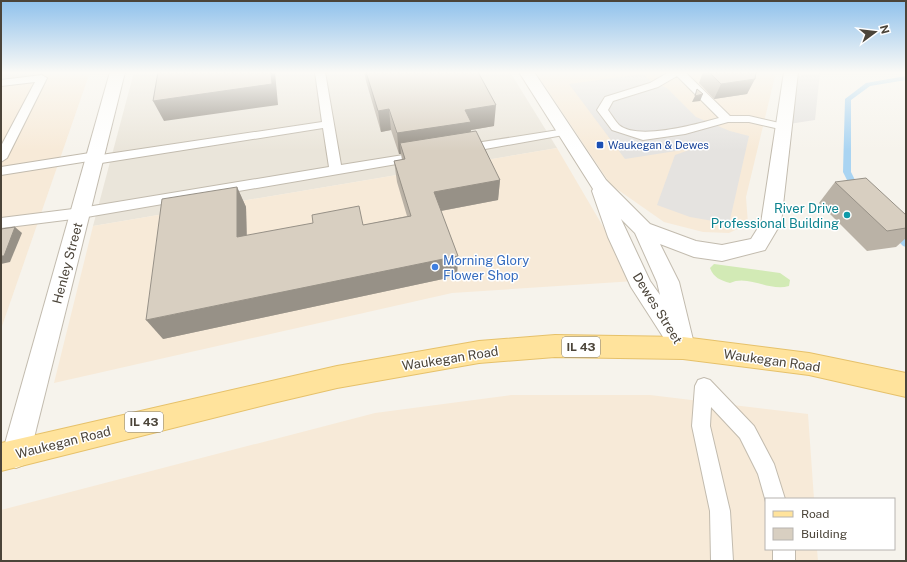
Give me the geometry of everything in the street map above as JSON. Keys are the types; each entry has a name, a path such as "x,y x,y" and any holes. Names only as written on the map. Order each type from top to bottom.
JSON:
{"main road":[{"name":"Waukegan Road","path":"8,455 337,377 479,352 555,346 683,348 809,364 906,385"}],"street":[{"name":"Henley Street","path":"8,455 38,376 111,98"},
{"name":"Dewes Street","path":"543,98 599,184 643,229 668,282 683,348"},
{"path":"643,229 694,249 722,253 758,246 770,223 788,98"},
{"name":"Dewes Street","path":"599,184 618,237 642,287 683,348"}],"lane":[{"path":"1,158 32,98"},
{"path":"325,98 336,170"},
{"path":"611,98 609,99 602,110 616,128 643,136 685,131 727,119 749,119 784,127"},
{"path":"705,98 727,119"},
{"path":"1,171 329,124"},
{"path":"450,151 565,132"},
{"path":"1,223 81,213 435,153"},
{"path":"722,561 720,512 701,426 704,386 747,432 767,471 775,498"},
{"path":"784,550 784,561"}],"shaded area":[{"path":"1,98 81,98 1,329"},
{"path":"127,98 526,98 557,148 93,226"},
{"path":"553,98 770,98 746,197 748,224 729,233 703,232 664,222 611,185"},
{"path":"580,98 677,98 696,117 730,131 749,136 730,220 713,221 690,217 657,205 675,155 695,148 625,159"},
{"path":"793,98 817,98 815,120 789,124"},
{"path":"557,148 635,281 452,293 54,383 93,226"},
{"path":"511,395 650,395 808,414 814,498 765,498 765,550 817,550 818,561 1,561 1,510 375,413"}],"green space":[{"path":"714,264 780,273 790,280 789,286 774,287 744,281 730,283 720,280 713,274 710,268"}],"building":[{"path":"153,98 172,98 153,101"},
{"path":"374,98 492,98 496,105 465,110 471,122 397,133 389,109 378,111"},
{"path":"476,131 500,180 434,192 458,256 146,320 162,199 237,187 237,237 313,223 312,215 359,206 363,225 411,216 394,161 405,159 400,143"},
{"path":"866,178 906,215 906,228 887,231 835,182"},
{"path":"15,227 4,256 1,256 1,229"}],"waterway":[{"path":"849,98 847,172 856,190"},
{"path":"895,233 906,244"}],"place":[{"name":"Waukegan & Dewes","path":"600,145"},
{"name":"River Drive Professional Building","path":"847,215"},
{"name":"Morning Glory Flower Shop","path":"435,267"}]}
